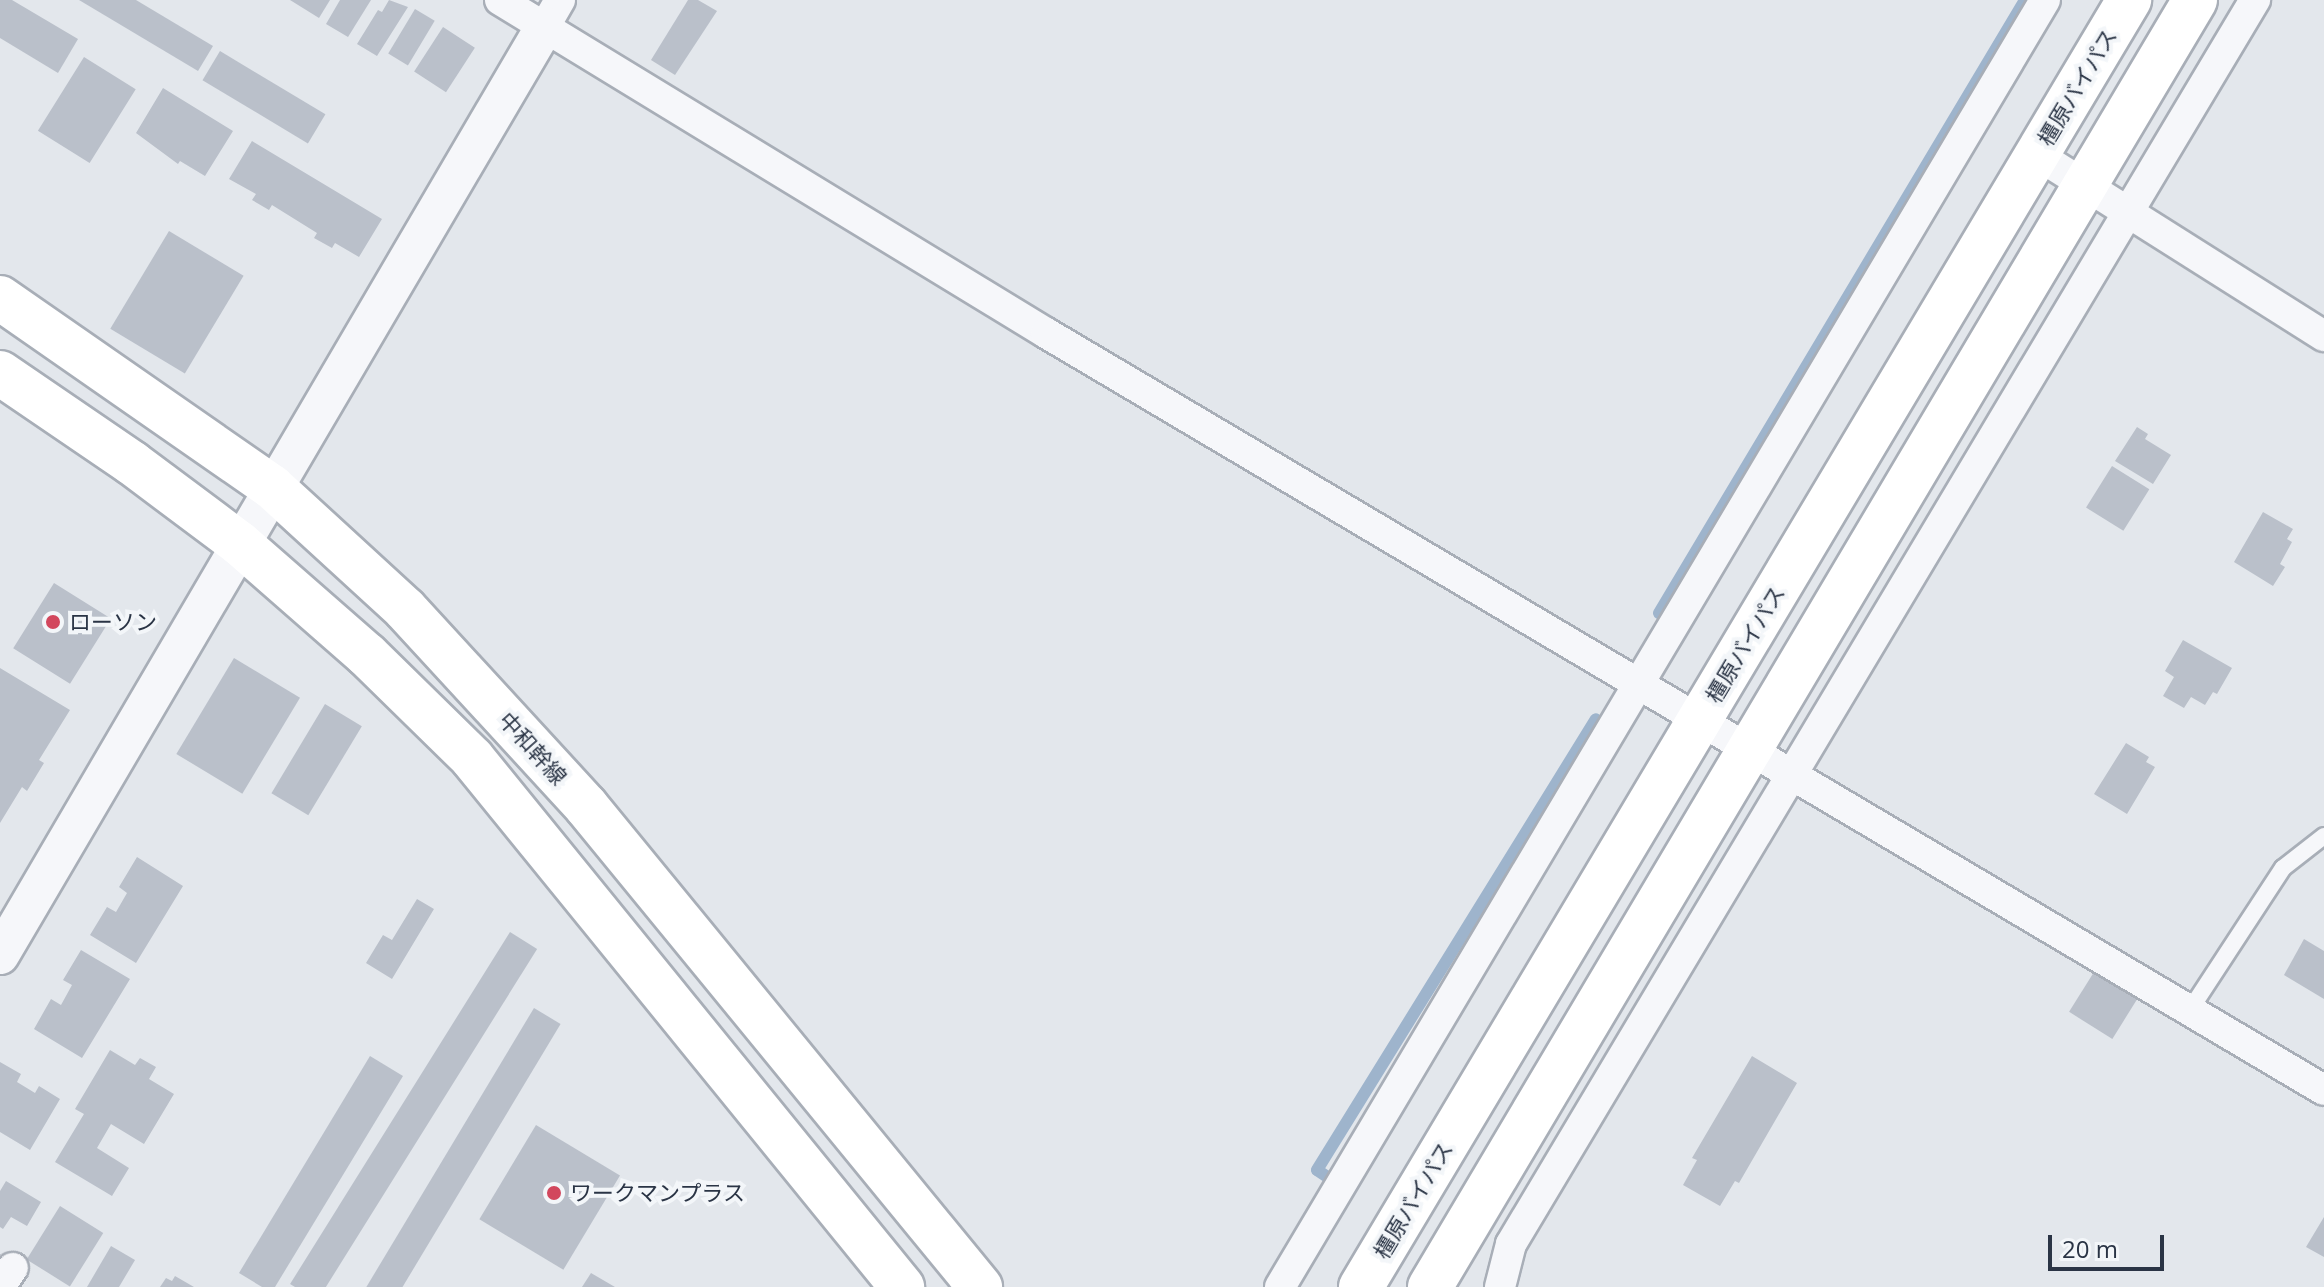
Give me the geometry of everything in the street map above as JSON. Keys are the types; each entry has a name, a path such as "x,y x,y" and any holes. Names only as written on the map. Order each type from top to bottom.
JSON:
{"main road":[{"name":"橿原バイパス","path":"1361,1287 2129,0"},
{"path":"1430,1287 2195,0"},
{"name":"中和幹線","path":"0,298 272,487 405,609 586,806 980,1287"},
{"path":"0,373 132,463 239,543 367,655 472,758 902,1287"}],"street":[{"path":"500,0 552,13 1046,333 1640,682 2324,1090"},
{"path":"1280,1287 2045,0"},
{"path":"1500,1287 1511,1244 2255,0"},
{"path":"0,955 552,13"},
{"path":"2036,154 2324,336"}],"lane":[{"path":"2190,1010 2283,868 2324,836"}],"building":[{"path":"0,0 12,0 78,39 58,73 0,38"},
{"path":"79,0 136,0 213,46 198,71"},
{"path":"290,0 330,0 319,18"},
{"path":"340,0 371,0 348,37 326,24"},
{"path":"389,0 408,7 377,56 357,44 378,10 382,12"},
{"path":"688,0 698,0 717,11 675,75 651,60"},
{"path":"415,9 435,21 408,65 388,54"},
{"path":"443,27 475,48 446,92 414,71"},
{"path":"220,51 325,114 308,143 202,80"},
{"path":"84,57 136,89 90,163 38,131"},
{"path":"163,88 233,131 205,176 180,161 178,164 136,133"},
{"path":"252,141 382,219 359,257 335,243 332,248 314,238 317,233 272,205 269,210 252,200 256,194 229,179"},
{"path":"169,231 244,276 185,374 110,329"},
{"path":"2137,427 2148,434 2145,439 2171,455 2153,484 2115,461"},
{"path":"2112,466 2149,489 2123,531 2086,508"},
{"path":"2263,512 2293,529 2287,539 2292,542 2280,564 2285,567 2273,586 2234,562"},
{"path":"54,583 111,619 70,684 13,648"},
{"path":"2183,640 2232,668 2217,694 2213,692 2205,705 2191,697 2184,708 2163,696 2174,677 2165,671"},
{"path":"234,658 300,698 242,794 176,754"},
{"path":"0,668 70,710 39,760 44,763 27,791 22,787 0,823"},
{"path":"325,704 362,726 308,815 271,793"},
{"path":"2126,743 2149,757 2146,762 2155,767 2127,814 2094,794"},
{"path":"137,857 183,886 136,963 90,935 107,907 116,912 127,893 119,887"},
{"path":"417,899 434,909 392,979 366,963 383,935 392,940"},
{"path":"510,932 537,949 326,1287 295,1287 290,1284"},
{"path":"2304,939 2324,951 2324,999 2284,975"},
{"path":"81,950 130,979 82,1058 34,1029 51,999 61,1005 72,985 63,980"},
{"path":"2094,972 2137,999 2112,1039 2069,1012"},
{"path":"534,1008 561,1024 403,1287 366,1287"},
{"path":"110,1050 135,1065 140,1058 156,1067 149,1079 174,1094 144,1144 111,1124 97,1148 129,1168 112,1196 55,1162 84,1114 75,1109"},
{"path":"370,1056 403,1076 275,1287 262,1287 239,1273"},
{"path":"1752,1056 1797,1083 1739,1183 1735,1181 1720,1206 1683,1185 1697,1160 1692,1158"},
{"path":"0,1062 21,1074 17,1082 35,1093 39,1086 60,1099 30,1150 0,1132"},
{"path":"536,1125 620,1175 563,1270 479,1219"},
{"path":"6,1181 41,1202 27,1226 11,1217 3,1229 0,1227 0,1191"},
{"path":"60,1206 103,1233 70,1286 27,1259"},
{"path":"2324,1217 2324,1257 2306,1247"},
{"path":"111,1246 135,1260 119,1287 87,1287"},
{"path":"591,1273 615,1287 582,1287"},
{"path":"175,1276 194,1287 160,1287 166,1278 172,1281"}],"waterway":[{"path":"1659,613 2025,0"},
{"path":"1329,1178 1317,1170 1596,719"}],"place":[{"name":"ローソン","path":"53,622"},
{"name":"ワークマンプラス","path":"554,1193"}]}
